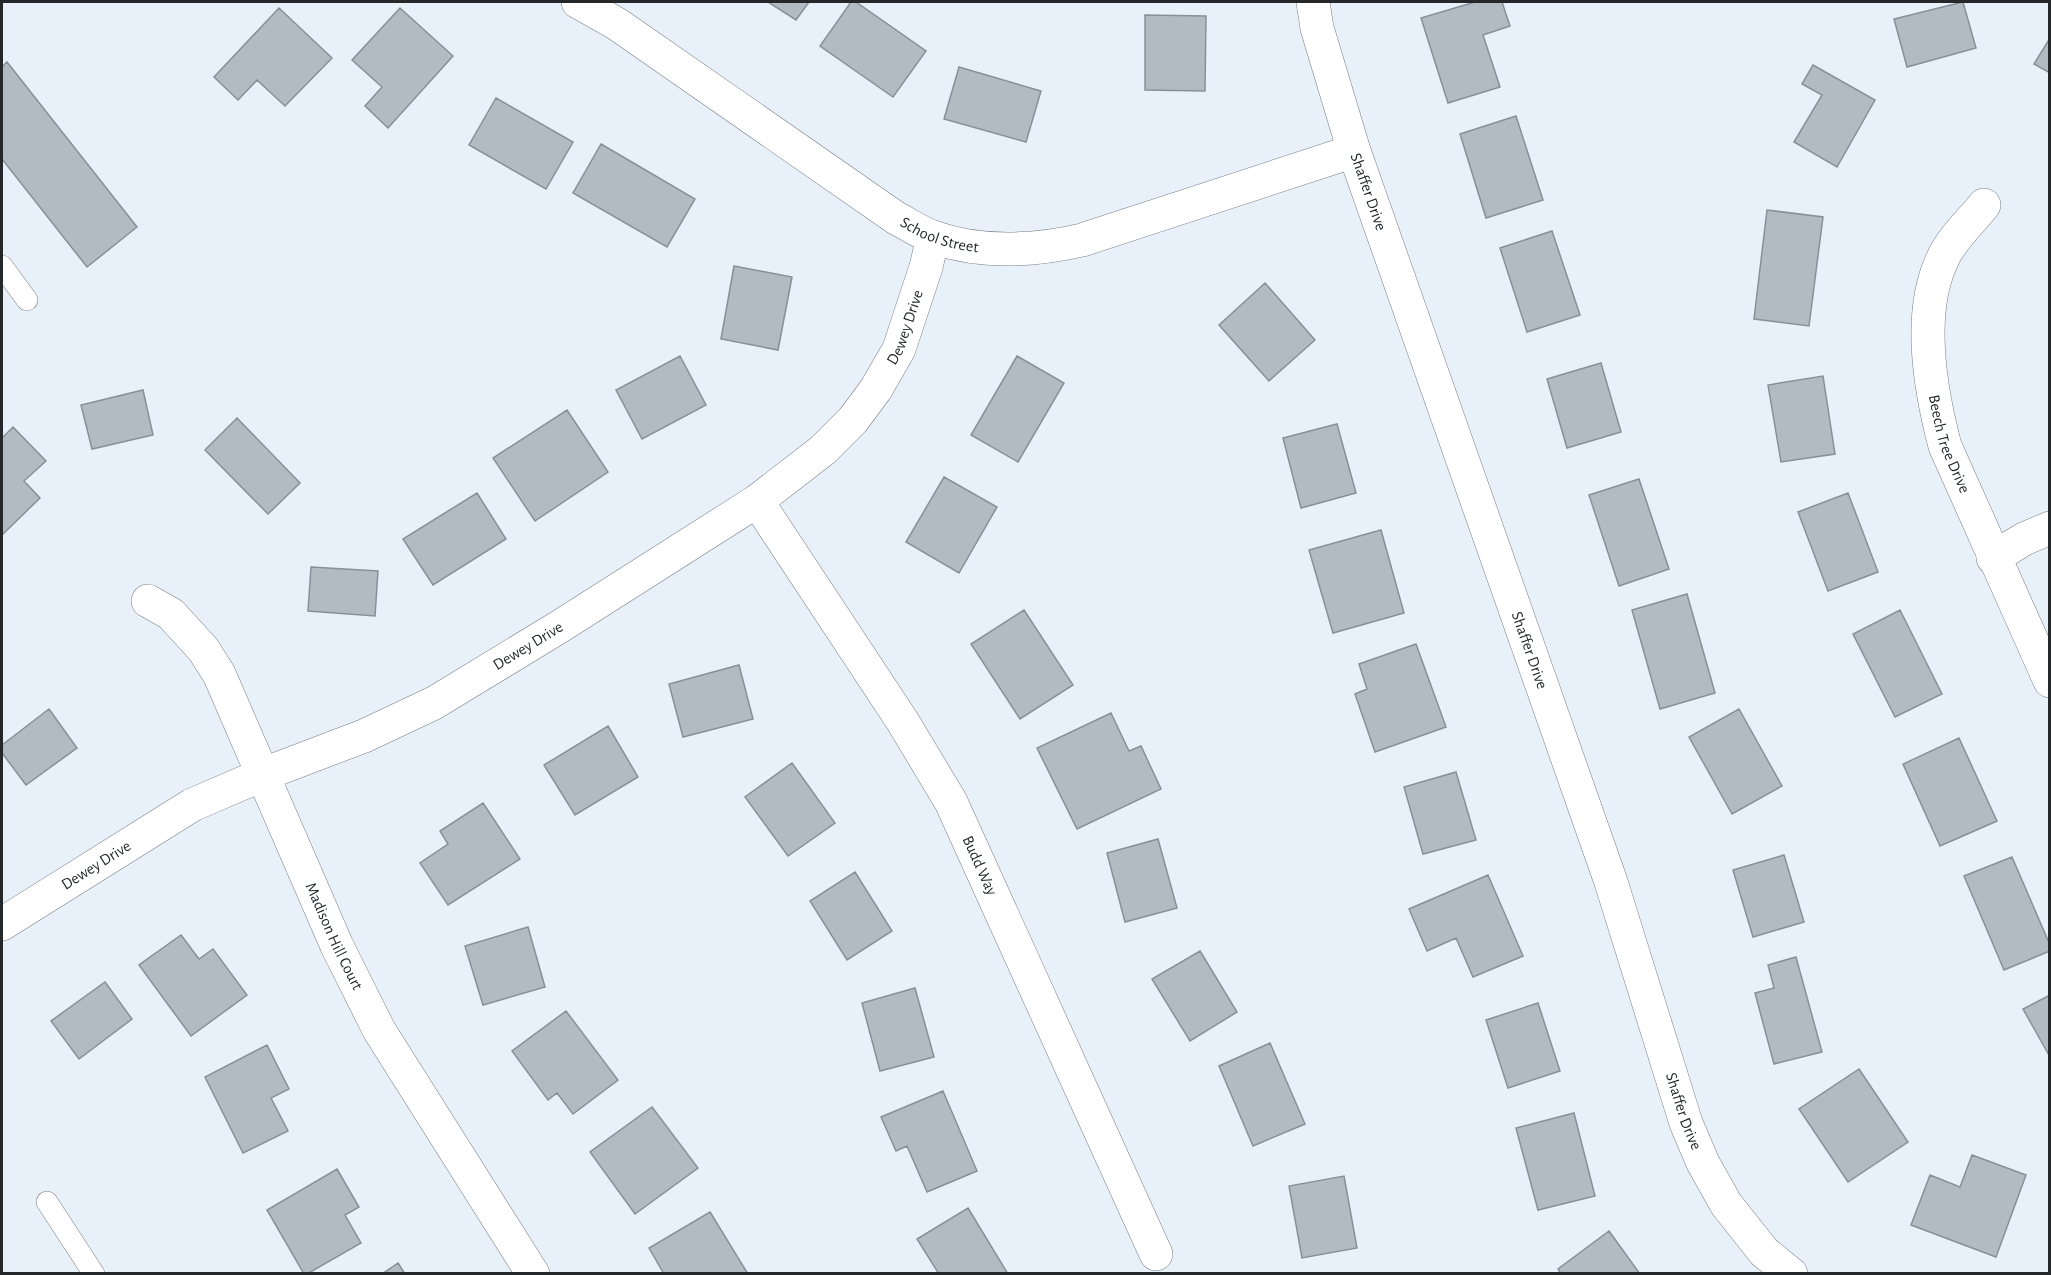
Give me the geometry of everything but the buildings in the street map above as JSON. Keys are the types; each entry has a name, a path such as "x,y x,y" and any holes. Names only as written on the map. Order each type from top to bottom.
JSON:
{"street":[{"name":"School Street","path":"578,2 617,24 896,218 933,237 976,247 1056,246 1354,151"},
{"name":"Shaffer Drive","path":"1313,2 1317,28 1354,151 1611,882 1686,1123 1703,1163 1726,1204 1764,1252 1791,1274"},
{"name":"Beech Tree Drive","path":"1984,205 1945,254 1934,282 1929,311 1929,361 1935,408 1945,446 2049,681"},
{"name":"Dewey Drive","path":"2,924 192,805 264,774 364,736 434,703 559,627 757,501 823,450 853,420 876,389 899,349 926,267 933,237"},
{"name":"Budd Way","path":"757,501 903,722 951,802 1156,1254"},
{"path":"1993,558 2024,539 2049,528"},
{"name":"Madison Hill Court","path":"148,601 171,614 203,649 219,674 337,946 379,1030 533,1274"}],"lane":[{"path":"2,266 27,300"},
{"path":"47,1202 94,1274"}]}
